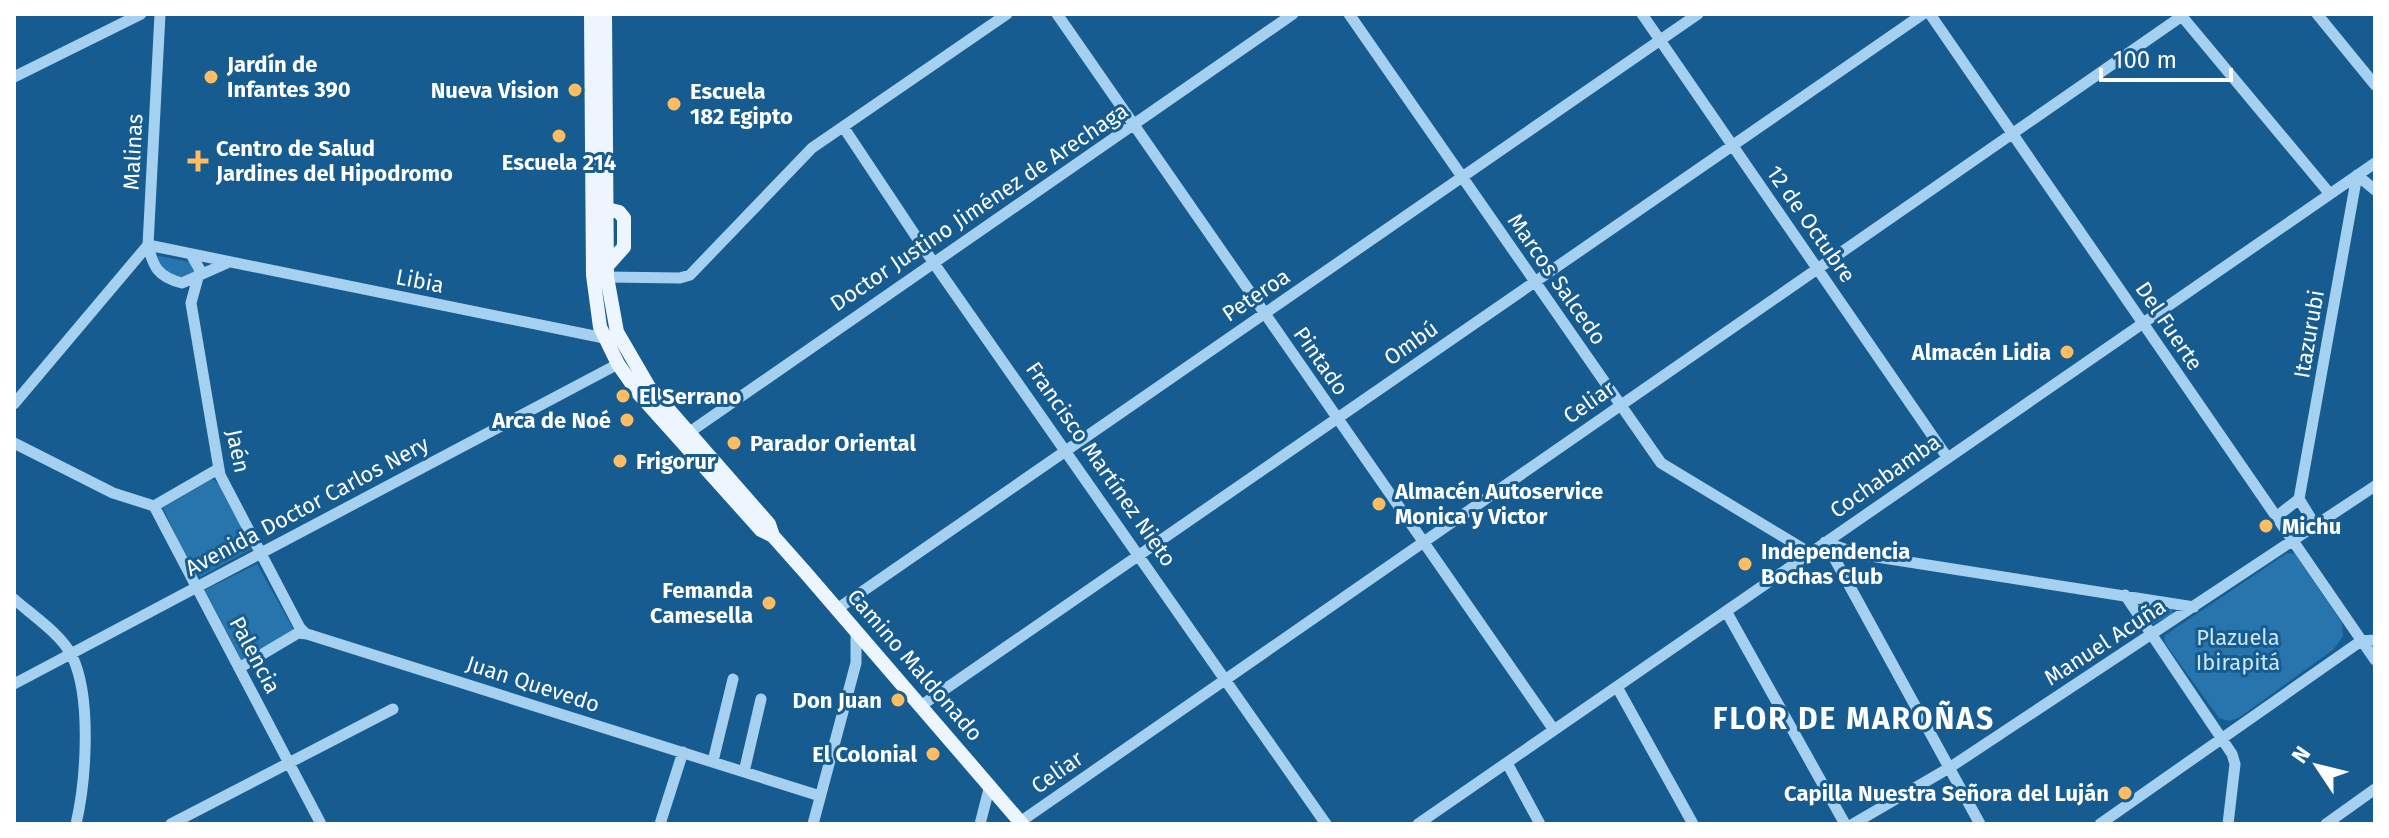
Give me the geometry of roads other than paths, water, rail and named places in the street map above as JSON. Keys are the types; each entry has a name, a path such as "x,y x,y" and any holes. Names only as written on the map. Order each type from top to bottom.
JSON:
{"main road":[{"name":"Camino Maldonado","path":"591,14 599,208"},
{"name":"Camino Maldonado","path":"605,14 594,294 604,338 618,364 684,436 761,530 773,536 880,656 1021,823"},
{"path":"599,208 622,215 624,229 622,253 607,271"},
{"name":"Camino Maldonado","path":"607,271 611,311 621,343 684,436"}],"street":[{"path":"14,77 141,14"},
{"name":"Malinas","path":"154,270 148,245 160,14"},
{"path":"607,271 680,278 690,275 812,148 1007,14"},
{"name":"Pintado","path":"1057,14 1554,730"},
{"name":"Doctor Justino Jiménez de Arechaga","path":"684,436 1293,14"},
{"name":"Marcos Salcedo","path":"1349,14 1534,282 1669,469 1810,553"},
{"name":"12 de Octubre","path":"1642,14 1947,457"},
{"name":"Peteroa","path":"837,609 1698,14"},
{"name":"Ombú","path":"922,705 1923,14"},
{"name":"Del Fuerte","path":"1930,14 2375,660"},
{"path":"2317,14 2375,85"},
{"path":"2181,15 2330,194"},
{"name":"Celiar","path":"1021,823 2181,15"},
{"name":"Francisco Martínez Nieto","path":"844,128 933,262 1140,553 1326,824"},
{"name":"Cochabamba","path":"1418,824 2375,163"},
{"path":"2357,175 2375,190"},
{"name":"Itazurubi","path":"2299,499 2357,175"},
{"path":"14,404 148,245"},
{"name":"Libia","path":"148,245 604,338"},
{"path":"192,256 200,270 199,278"},
{"path":"119,282 138,271 154,270 182,283 227,263"},
{"name":"Jaén","path":"199,278 191,303 218,469 300,628 307,634"},
{"path":"173,281 191,303"},
{"name":"Avenida Doctor Carlos Nery","path":"14,684 618,364"},
{"path":"14,443 113,493 154,506 218,469"},
{"name":"Manuel Acuña","path":"1853,824 1949,768 2375,486"},
{"path":"2276,517 2299,499 2315,525"},
{"name":"Palencia","path":"154,506 321,824"},
{"path":"1825,542 1858,554 2194,607"},
{"path":"1825,542 1980,824"},
{"path":"2125,595 2222,737 2235,764 2228,824"},
{"path":"14,599 71,654 81,691 84,753 76,824"},
{"path":"1726,611 1845,824"},
{"path":"813,824 856,663 856,630"},
{"path":"239,668 298,633 307,634"},
{"name":"Juan Quevedo","path":"307,634 820,796"},
{"path":"2100,824 2361,641 2375,640"},
{"path":"856,663 868,655 880,656"},
{"path":"713,761 733,679"},
{"path":"1617,687 1693,824"},
{"path":"744,772 761,699"},
{"path":"171,824 393,709"},
{"path":"660,824 683,752"},
{"path":"1507,763 1540,824"},
{"path":"980,824 990,785"},
{"path":"2326,824 2375,789"}],"place":[{"name":"Jardín de Infantes 390","path":"211,77"},
{"name":"Nueva Vision","path":"575,90"},
{"name":"Escuela 182 Egipto","path":"674,104"},
{"name":"Escuela 214","path":"559,136"},
{"name":"Centro de Salud Jardines del Hipodromo","path":"198,161"},
{"name":"Almacén Lidia","path":"2067,352"},
{"name":"El Serrano","path":"623,396"},
{"name":"Arca de Noé","path":"627,420"},
{"name":"Parador Oriental","path":"734,443"},
{"name":"Frigorur","path":"620,461"},
{"name":"Almacén Autoservice Monica y Victor","path":"1379,504"},
{"name":"Michu","path":"2266,526"},
{"name":"Independencia Bochas Club","path":"1745,564"},
{"name":"Femanda Camesella","path":"769,603"},
{"name":"Don Juan","path":"898,700"},
{"name":"El Colonial","path":"933,754"},
{"name":"Capilla Nuestra Señora del Luján","path":"2125,793"}],"district":[{"name":"FLOR DE MAROÑAS","path":"1854,719"}],"park label":[{"name":"Plazuela Ibirapitá","path":"2238,650"}]}
